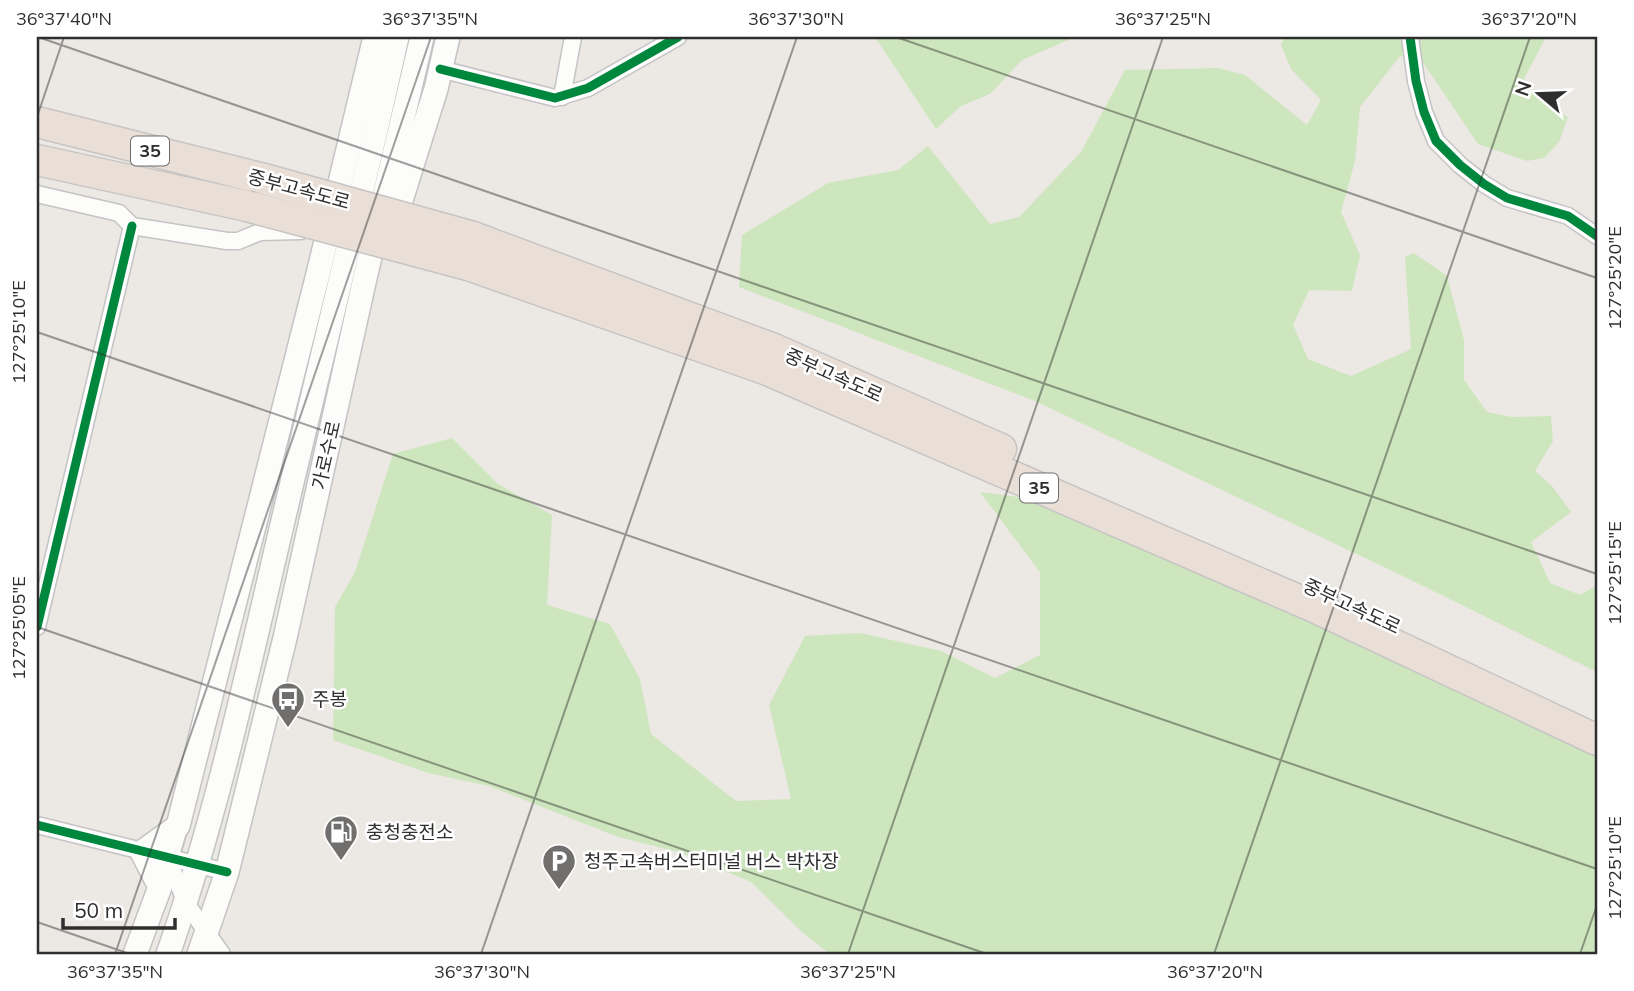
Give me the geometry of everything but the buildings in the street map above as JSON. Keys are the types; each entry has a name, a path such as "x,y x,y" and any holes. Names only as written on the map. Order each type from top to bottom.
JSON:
{"highway":[{"name":"중부고속도로","path":"37,122 264,179 471,251 774,349 1320,591 1597,721"},
{"name":"중부고속도로","path":"37,160 471,251 765,369 1312,606 1597,740"}],"main road":[{"path":"135,954 160,887 142,852 178,826 375,37"},
{"name":"가로수로","path":"168,954 197,865 258,627 397,37"},
{"name":"가로수로","path":"203,944 227,872 285,638 422,37"},
{"path":"346,364 376,281 440,69 447,37"}],"street":[{"path":"562,97 573,37"},
{"path":"440,69 555,98 588,88 678,37"},
{"path":"1410,37 1416,81 1424,112 1436,141 1483,184 1507,198 1568,216 1597,236"},
{"path":"37,194 119,213 132,226 227,241 238,241 260,232 328,231"},
{"path":"37,627 132,226"},
{"path":"37,825 227,872"},
{"path":"160,887 178,826"},
{"path":"168,859 203,944 222,954"}],"green space":[{"path":"875,37 1069,37 1068,40 1022,60 990,94 961,106 936,129"},
{"path":"1285,37 1546,37 1524,79 1553,110 1568,117 1559,142 1544,158 1527,161 1478,144 1424,64 1400,56 1360,107 1355,161 1341,212 1360,255 1352,291 1309,290 1293,325 1308,359 1351,376 1411,349 1405,257 1414,253 1447,276 1464,340 1464,380 1487,412 1512,417 1551,416 1553,441 1535,471 1552,486 1571,512 1531,542 1550,583 1580,595 1597,585 1597,672 1407,578 1035,401 739,287 742,235 828,183 898,170 928,146 990,224 1019,217 1081,152 1125,70 1218,68 1245,75 1307,125 1321,100 1291,69 1281,45"},
{"path":"452,438 498,484 552,515 547,605 610,624 640,679 651,734 736,801 791,799 769,705 805,636 860,633 941,651 995,678 1040,655 1040,572 980,492 1032,499 1380,647 1597,750 1597,954 830,954 803,933 751,882 682,853 618,837 489,786 428,773 333,740 335,607 355,572 393,454"}],"cycle path":[{"path":"440,69 555,98 588,88 678,37"},
{"path":"1410,37 1416,81 1424,112 1436,141 1460,165 1507,198 1568,216 1597,236"},
{"path":"37,627 132,226"},
{"path":"37,825 227,872"}],"place":[{"name":"주봉","path":"288,729"},
{"name":"충청충전소","path":"341,862"},
{"name":"청주고속버스터미널 버스 박차장","path":"559,891"}]}
